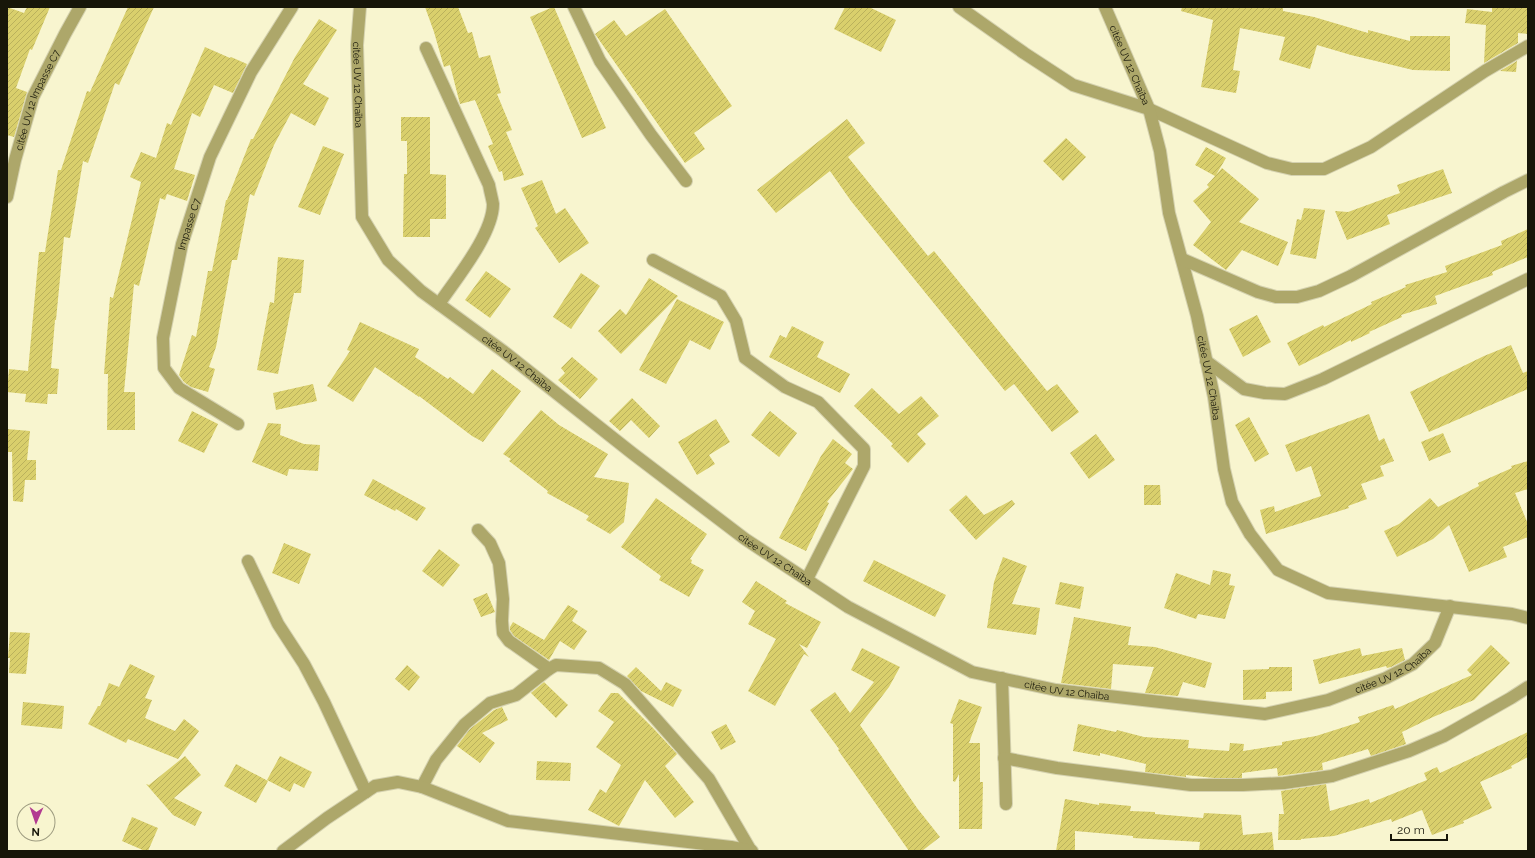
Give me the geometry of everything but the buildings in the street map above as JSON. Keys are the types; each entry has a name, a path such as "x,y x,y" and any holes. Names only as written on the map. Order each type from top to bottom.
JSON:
{"street":[{"name":"citée UV 12 Impasse C7","path":"7,197 15,160 33,98 80,7"},
{"name":"Impasse C7","path":"238,424 179,388 164,368 163,338 182,244 210,157 251,72 292,7"},
{"name":"citée UV 12 Chaïba","path":"360,7 357,45 362,217 388,260 421,291 503,351 632,453 745,539 848,607 972,672 1056,690 1266,714 1328,700 1386,678 1413,664 1435,643 1450,606"},
{"path":"574,7 600,61 686,181"},
{"path":"959,7 1024,53 1074,85 1149,109 1267,163 1292,169 1324,169 1371,147 1485,71 1528,46"},
{"name":"citée UV 12 Chaïba","path":"1105,7 1149,109 1160,151 1169,213 1197,316 1214,397 1224,470 1232,502 1250,534 1278,570 1328,593 1450,606 1512,614 1528,618"},
{"path":"426,48 489,185 493,204 490,221 480,243 439,304"},
{"path":"1182,259 1258,292 1276,297 1297,297 1319,291 1351,276 1528,180"},
{"path":"653,260 721,296 736,321 745,358 785,387 818,402 864,449 864,466 807,579"},
{"path":"1206,361 1244,389 1265,393 1285,394 1323,379 1528,279"},
{"path":"478,530 490,543 499,563 503,600 503,633 509,641 549,669"},
{"path":"248,561 278,624 304,664 324,702 366,792"},
{"path":"422,787 436,760 465,724 490,704 516,695 556,665 599,668 625,684 709,779 751,851"},
{"path":"1002,678 1006,804"},
{"path":"1004,758 1057,768 1191,785 1243,785 1332,776 1408,751 1444,736 1512,698 1528,687"},
{"path":"283,851 327,818 375,786 398,782 422,787 508,821 731,847 751,851"}]}
